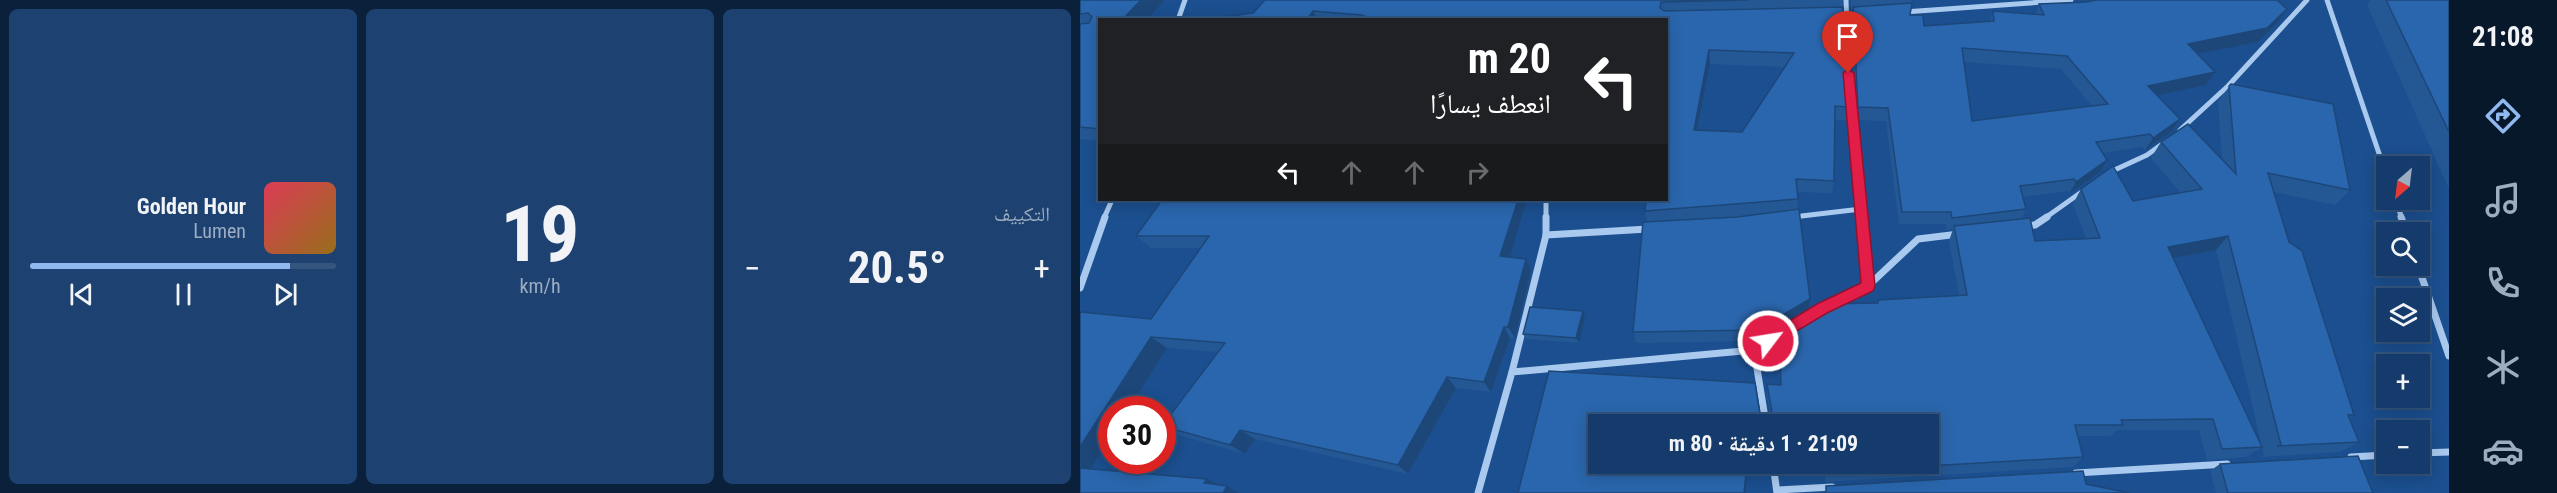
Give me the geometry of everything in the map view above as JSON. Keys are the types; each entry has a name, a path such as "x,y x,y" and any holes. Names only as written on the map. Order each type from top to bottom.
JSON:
{"street":[{"path":"1179,18 1185,0"},
{"path":"1846,0 1849,92 1868,286"},
{"path":"1894,13 2071,0"},
{"path":"2177,134 2228,86 2307,0"},
{"path":"2327,0 2380,156"},
{"path":"1836,16 1859,15"},
{"path":"2101,178 2147,155 2169,139"},
{"path":"2012,228 2035,225 2092,184"},
{"path":"1080,288 1095,239 1112,201"},
{"path":"1478,493 1512,372 1546,235 1546,201"},
{"path":"1782,218 1861,209"},
{"path":"1546,235 1653,229"},
{"path":"1822,309 1868,286 1918,239 1965,233"},
{"path":"2421,276 2449,356"},
{"path":"1512,372 1754,350 1793,327"},
{"path":"1754,350 1764,414"},
{"path":"2430,453 2449,452"},
{"path":"2339,458 2376,456"},
{"path":"2064,474 2231,464"},
{"path":"1774,474 1777,492 1837,487"}],"building":[{"path":"1080,0 1141,0 1124,18 1098,18 1098,129 1080,127 1080,24 1089,23 1092,17 1088,13 1080,14"},
{"path":"1265,0 1749,0 1661,2 1660,8 1664,11 1843,7 1848,107 1835,106 1834,181 1796,179 1798,199 1645,211 1646,201 1668,201 1668,18 1369,18 1362,15 1313,11 1308,18 1216,18 1253,13","holes":["1709,50 1794,53 1742,132 1694,130"]},
{"path":"2097,0 2277,0 2287,9 2267,28 2188,44 2215,72 2148,86 2180,119 2153,138 2150,134 2096,142 2107,160 2076,182 2074,179 2020,186 2026,209 1952,218 1951,212 1902,212 1888,108 1858,107 1853,7 1912,3 1910,15 1923,15 1924,26 1994,21 1993,11 2044,15 2039,4","holes":["1962,48 2067,56 2108,104 1972,121"]},
{"path":"2386,0 2449,0 2449,132"},
{"path":"2231,84 2333,104 2350,190 2268,173 2289,242 2302,251 2354,415 2348,415 2359,442 2277,446 2281,445 2228,236 2168,247 2262,447 2222,449 2213,419 2121,420 2123,425 2075,425 2083,457 1939,465 1939,414 1771,414 1767,384 1781,385 1779,329 1821,304 1878,303 1878,300 1967,295 1954,226 2030,218 2035,241 2100,238 2081,189 2113,166 2133,201 2202,189 2161,142 2188,124 2236,174 2229,86"},
{"path":"1161,201 1518,201 1500,256 1526,259 1508,327 1504,327 1484,382 1447,377 1398,465 1240,430 1230,445 1176,430 1176,408 1225,343 1151,337 1113,396 1098,396 1098,419 1080,447 1081,312 1151,319 1209,236 1136,236"},
{"path":"1799,209 1810,299 1757,330 1633,332 1643,222 1737,217"},
{"path":"1530,307 1583,311 1576,338 1523,334"},
{"path":"1549,371 1755,383 1760,414 1588,414 1588,474 1746,474 1744,493 1518,493"},
{"path":"2358,456 2373,493 2228,493 2220,464"},
{"path":"1080,468 1098,470 1098,474 1149,474 1207,479 1204,483 1227,486 1223,493 1080,493"},
{"path":"2083,471 2086,484 2129,493 1826,493 1826,486"}],"route":[{"path":"1768,341 1822,309 1868,286 1848,73"}]}
